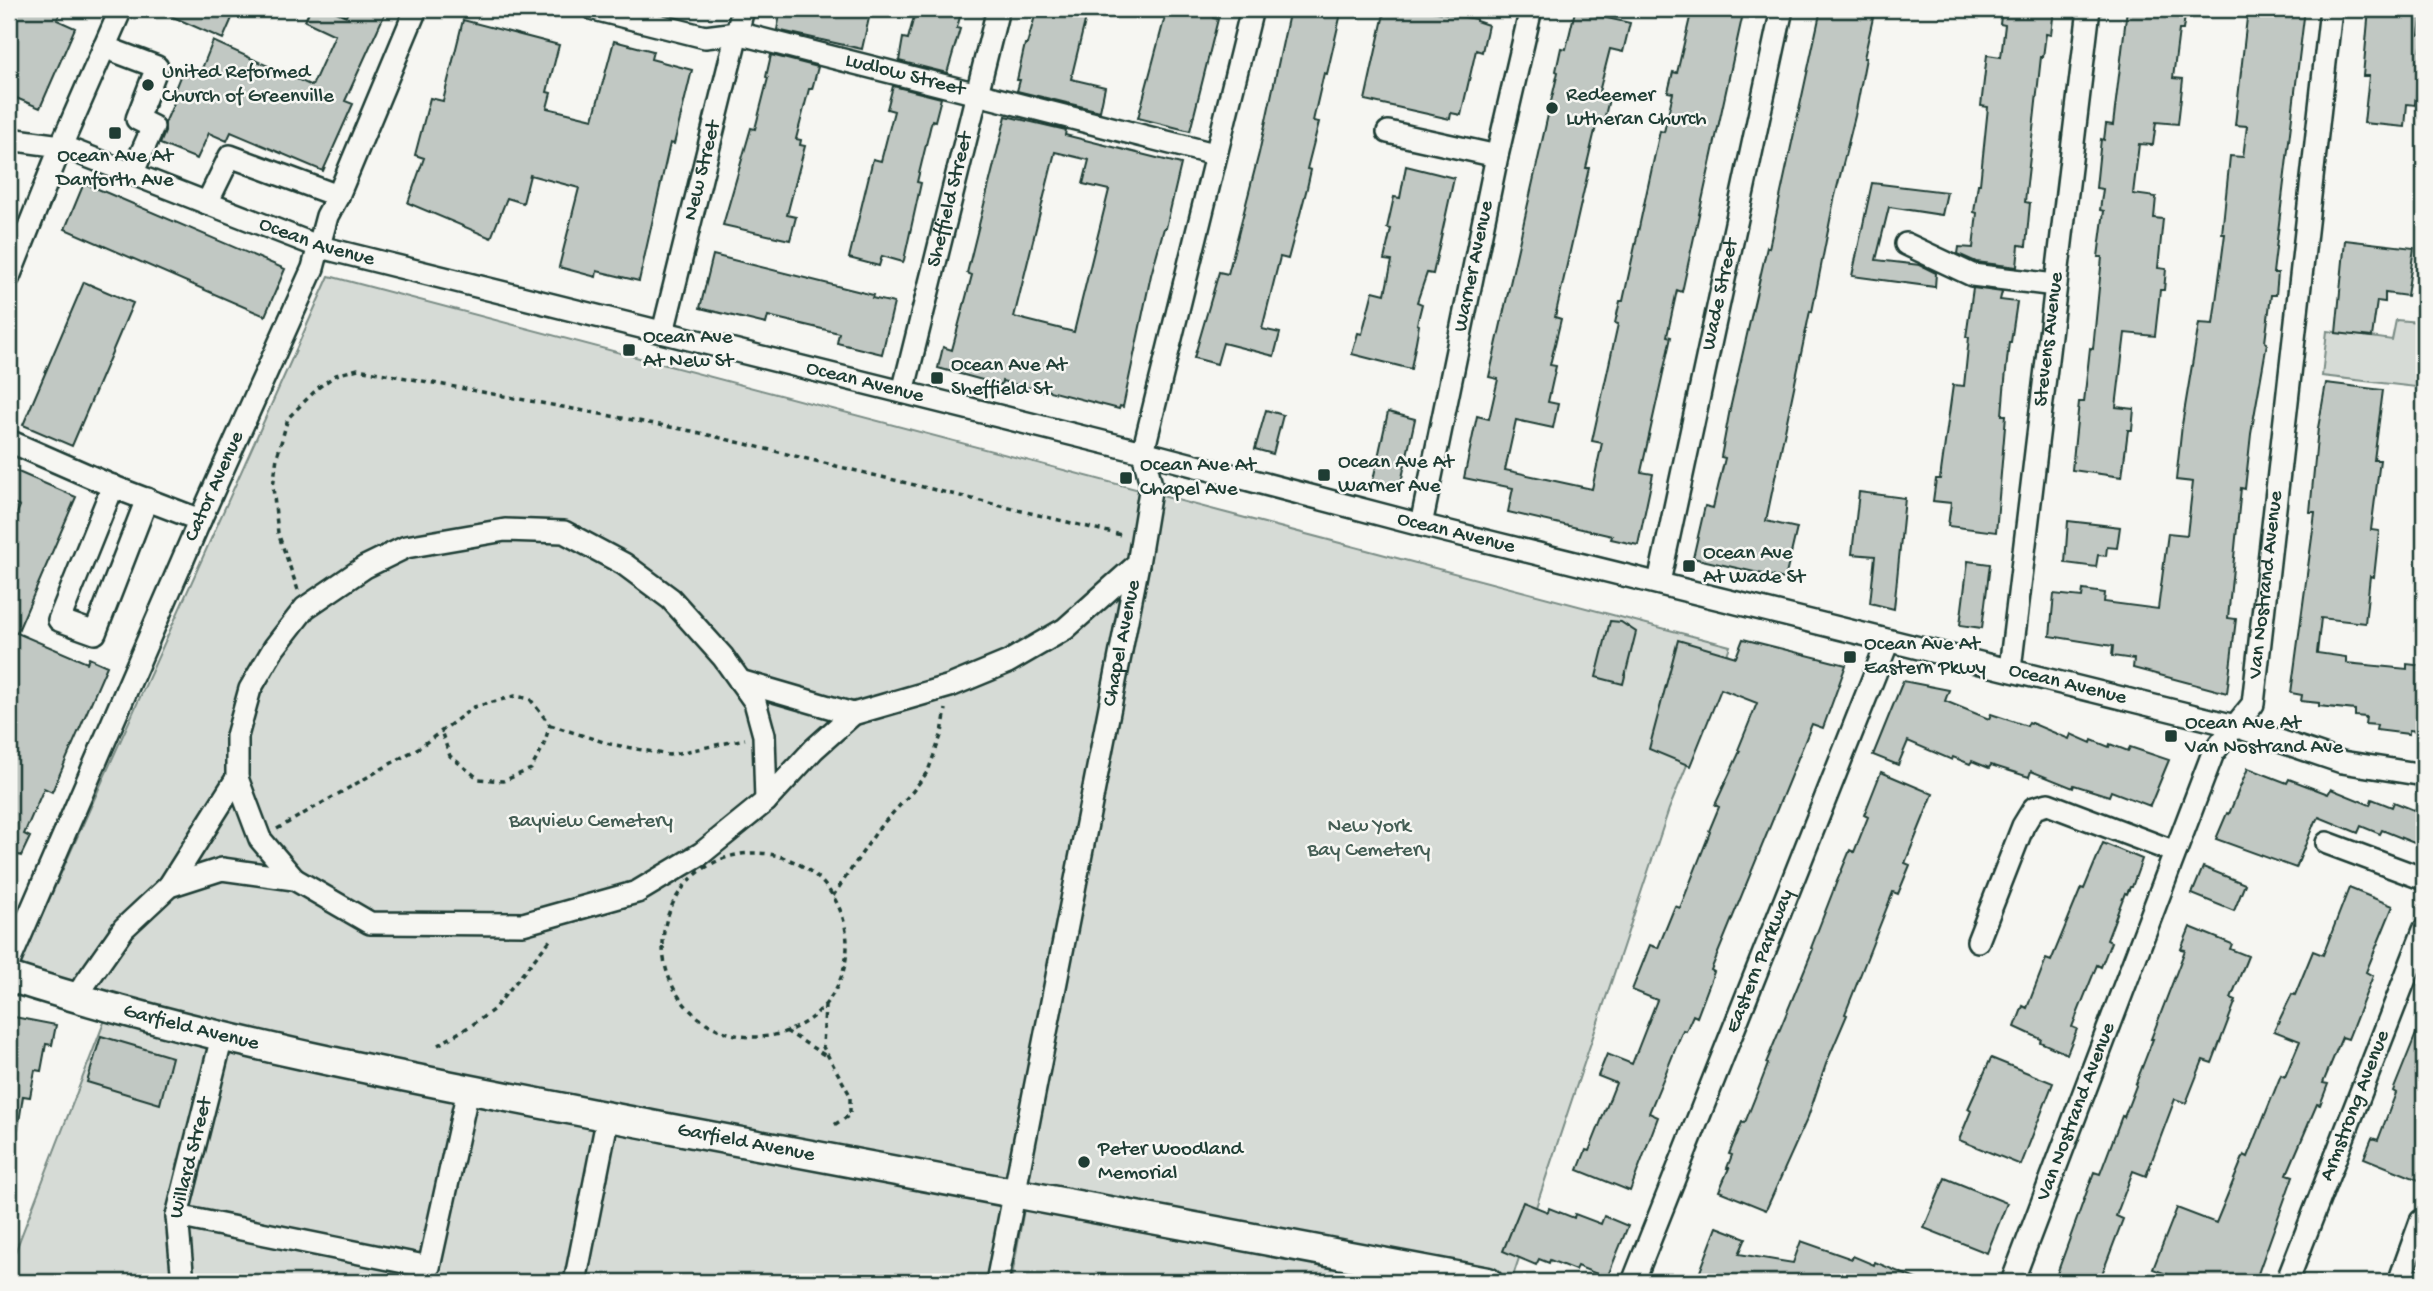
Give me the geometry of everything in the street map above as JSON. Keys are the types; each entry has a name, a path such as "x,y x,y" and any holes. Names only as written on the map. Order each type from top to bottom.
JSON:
{"main road":[{"name":"Garfield Avenue","path":"9,977 75,998 222,1037 468,1090 1488,1282"}],"street":[{"path":"9,277 61,146 121,9"},
{"name":"Cator Avenue","path":"9,962 200,520 313,268 327,216 416,9"},
{"name":"Ludlow Street","path":"594,9 705,37 737,33 1214,155"},
{"name":"New Street","path":"663,332 743,9"},
{"name":"Sheffield Street","path":"903,392 998,9"},
{"name":"Chapel Avenue","path":"997,1282 1138,564 1151,485 1143,452 1252,9"},
{"name":"Warner Avenue","path":"1421,525 1497,156 1531,9"},
{"name":"Wade Street","path":"1659,582 1782,9"},
{"name":"Stevens Avenue","path":"2010,669 2089,9"},
{"name":"Van Nostrand Avenue","path":"2012,1282 2213,753 2253,704 2331,9"},
{"path":"104,47 157,67 137,120 153,127 132,174"},
{"path":"1388,132 1497,156"},
{"name":"Ocean Avenue","path":"9,139 61,146 320,247 1143,452 1421,525 2235,726 2342,762 2424,775"},
{"path":"206,203 230,156 338,195"},
{"path":"1906,244 1972,275 2055,285"},
{"path":"9,441 200,520"},
{"path":"113,486 59,620 96,634 147,499"},
{"path":"766,801 764,735 755,702 723,657 671,599 624,564 564,531 505,530 406,547 365,567 305,608 274,648 250,689 237,736 237,778 260,839 295,879 370,923 523,924 637,892 702,853 766,801 814,749 853,714 950,685 1008,662 1065,629 1138,564"},
{"name":"Eastern Parkway","path":"1633,1282 1888,641"},
{"path":"740,681 853,714"},
{"path":"75,998 124,928 169,886 237,778"},
{"path":"1978,941 2024,825 2034,808 2048,804 2175,852"},
{"path":"2327,843 2424,878"},
{"path":"169,886 222,869 295,879"},
{"name":"Armstrong Avenue","path":"2287,1282 2424,930"},
{"name":"Willard Street","path":"183,1282 177,1216 222,1037"},
{"path":"177,1216 429,1267 468,1090"},
{"path":"575,1282 608,1116"},
{"path":"2399,1282 2421,1221"}],"path":[{"path":"305,608 278,533 273,488 277,457 288,418 319,387 336,375 358,369 692,430 1140,540"},
{"path":"833,897 879,828 928,771 942,733 950,685"},
{"path":"260,839 420,747 474,707 515,696 530,699 550,725 610,744 669,755 764,735"},
{"path":"441,731 450,756 462,768 479,779 503,781 531,769 543,747 550,725"},
{"path":"762,853 790,859 815,874 833,897 844,923 847,952 840,980 825,1005 803,1023 777,1035 748,1037 720,1030 695,1015 677,993 665,967 663,938 669,909 684,885 706,866 733,855 762,853"},
{"path":"438,1045 493,1010 575,910"},
{"path":"825,1005 823,1047 850,1095 850,1115 834,1125"},
{"path":"786,1031 828,1057"}],"green space":[{"name":"Bayview Cemetery","path":"329,276 1730,646 1669,809 1511,1282 1011,1282 1131,605 993,1282 9,1282 9,1268 113,999 18,969"},
{"path":"2396,320 2419,322 2419,329 2424,329 2424,388 2322,376 2327,331 2392,340"}],"building":[{"path":"9,9 62,9 57,20 75,28 40,108 9,95"},
{"path":"155,9 236,9 223,39"},
{"path":"310,9 329,9 346,16 350,9 387,9 345,101 353,104 323,171 231,132 227,141 209,133 197,159 160,144 165,123 177,96 173,94 185,64 201,71 213,41 312,86 335,35 305,21"},
{"path":"781,9 871,9 862,49 777,30"},
{"path":"916,9 962,9 957,28 960,29 947,73 899,61 903,38 908,39"},
{"path":"1037,9 1088,9 1071,79 1105,87 1100,111 1017,91 1025,44"},
{"path":"1167,9 1215,9 1213,18 1218,19 1190,131 1138,118"},
{"path":"1290,9 1342,9 1313,121 1319,122 1307,169 1311,170 1307,188 1288,259 1280,257 1262,329 1280,333 1274,356 1223,343 1217,364 1194,358 1219,272 1228,274 1259,153"},
{"path":"1385,9 1420,9 1476,19 1488,25 1482,52 1476,50 1461,115 1451,113 1450,119 1365,100"},
{"path":"1692,9 1744,9 1682,292 1677,290 1667,336 1671,337 1641,472 1653,474 1638,545 1611,539 1612,536 1508,512 1513,488 1464,478 1477,416 1489,419 1498,379 1489,377 1558,72 1556,71 1561,48 1566,49 1575,11 1630,23 1623,52 1610,49 1599,92 1610,95 1604,120 1598,118 1555,317 1561,319 1550,365 1556,366 1548,402 1558,404 1553,428 1516,420 1505,470 1592,489 1602,443 1592,441 1618,324 1615,323 1620,301 1623,301 1660,131 1664,132 1673,93 1668,92 1673,72 1677,73"},
{"path":"1821,9 1875,9 1855,116 1834,200 1766,521 1797,528 1785,579 1693,558 1705,506 1713,508 1725,458 1721,457 1730,409 1767,247 1769,248"},
{"path":"2002,9 2054,9 2051,35 2046,34 2041,57 2025,202 2030,203 2026,246 2019,245 2017,267 1976,262 1958,254 1959,247 1973,248 1977,213 1974,212 1980,184 1988,107 1981,106 1987,55 2001,57 2005,25 2000,24"},
{"path":"2127,9 2186,9 2183,30 2179,30 2173,78 2183,79 2178,124 2156,122 2153,145 2139,144 2133,194 2156,197 2154,218 2163,219 2158,268 2166,269 2164,290 2160,290 2155,336 2125,333 2116,407 2134,409 2132,430 2128,430 2122,477 2072,470 2079,402 2084,402 2090,348 2093,349 2102,257 2098,257 2104,211 2100,210 2103,189 2096,188 2101,139 2104,140 2106,124 2113,125"},
{"path":"2248,9 2305,9 2273,273 2278,273 2276,295 2271,295 2267,343 2251,434 2245,489 2241,488 2228,618 2236,619 2227,693 2133,668 2134,659 2112,656 2113,646 2050,636 2054,594 2082,597 2083,590 2105,593 2104,602 2158,609 2168,533 2187,535 2193,482 2176,480 2182,425 2199,323 2213,324 2225,234 2222,234 2230,156 2243,157 2247,126 2235,125"},
{"path":"2369,9 2422,9 2415,105 2407,104 2405,127 2364,123 2369,76 2363,76"},
{"path":"463,20 559,45 547,92 551,93 547,108 593,119 614,41 653,51 651,59 692,70 674,144 670,143 639,281 597,271 596,277 559,267 579,188 530,175 523,203 507,198 491,238 408,203 424,158 415,155 430,98 443,101"},
{"path":"771,55 818,67 812,89 809,89 796,139 801,140 800,145 805,146 787,215 796,217 790,240 723,225 751,128 755,129"},
{"path":"893,86 941,98 935,121 932,120 917,182 921,183 904,260 903,262 882,256 879,266 849,258 873,159 881,161 894,111 887,109"},
{"path":"1006,116 1066,130 1065,135 1181,164 1166,228 1151,275 1123,407 1120,406 1119,409 1002,381 1001,385 938,368 943,347 952,350 972,275 967,273","holes":["1055,152 1089,160 1083,184 1109,190 1074,332 1014,317"]},
{"path":"1406,166 1454,178 1433,274 1427,273 1417,302 1422,304 1411,369 1352,354 1358,333 1362,334 1373,291 1385,294 1392,261 1384,260 1391,229 1387,228 1394,197 1400,198"},
{"path":"84,183 285,269 265,316 65,229"},
{"path":"1872,183 1947,192 1942,215 1889,207 1876,260 1920,265 1936,273 1935,287 1852,276"},
{"path":"2345,240 2414,248 2407,296 2385,293 2385,302 2377,301 2372,337 2336,333"},
{"path":"713,255 873,295 872,298 894,303 882,354 837,343 839,333 768,316 766,324 700,308"},
{"path":"84,282 133,303 72,446 23,425"},
{"path":"1973,288 2002,292 2000,300 2017,302 2004,390 2002,415 2006,415 1996,532 1948,526 1951,503 1933,501 1936,479 1940,479 1953,385 1964,386 1969,337 1966,337"},
{"path":"2326,383 2383,390 2374,460 2380,460 2371,530 2379,531 2374,577 2370,576 2365,623 2321,618 2317,653 2346,657 2346,663 2407,669 2407,664 2424,666 2424,732 2409,730 2409,734 2376,730 2377,725 2365,724 2366,717 2355,716 2355,710 2319,706 2319,703 2301,701 2302,695 2291,693 2313,530 2315,512 2310,512 2318,428"},
{"path":"1266,410 1283,415 1273,454 1255,449"},
{"path":"1388,412 1415,419 1400,487 1373,480"},
{"path":"9,468 76,497 17,633 87,663 89,658 107,666 52,792 44,788 24,834 30,837 21,856 16,854 9,870 9,532 20,506 9,501"},
{"path":"1859,492 1905,498 1894,609 1870,603 1875,556 1852,554"},
{"path":"2068,521 2120,527 2117,548 2107,547 2106,556 2098,555 2096,567 2065,563"},
{"path":"1968,561 1990,564 1982,628 1960,625"},
{"path":"1610,621 1621,622 1636,632 1623,684 1596,677"},
{"path":"1743,639 1846,665 1823,728 1812,724 1711,970 1714,972 1697,1017 1693,1015 1686,1031 1683,1030 1649,1113 1658,1117 1630,1191 1578,1170 1586,1150 1589,1151 1616,1083 1598,1076 1607,1054 1632,1064 1657,1000 1632,990 1650,945 1658,948 1675,906 1680,908 1719,807 1715,805 1740,751 1738,750 1757,703 1721,689 1690,766 1649,749 1678,640 1736,657"},
{"path":"1903,681 1949,690 1945,701 1989,719 1991,714 2027,726 2029,722 2069,739 2071,734 2091,743 2092,740 2128,751 2130,747 2169,760 2150,806 2111,791 2109,796 2074,785 2073,788 2031,771 2029,777 1991,765 1989,768 1972,761 1970,764 1953,757 1952,760 1908,741 1898,765 1873,755"},
{"path":"2248,768 2287,783 2289,779 2328,794 2331,789 2370,805 2372,799 2392,807 2394,802 2424,814 2424,847 2382,830 2380,834 2361,826 2358,833 2319,817 2296,868 2216,839"},
{"path":"1881,772 1933,794 1905,863 1910,865 1898,894 1893,892 1808,1117 1766,1210 1719,1191 1729,1168 1732,1155 1729,1154 1758,1090 1837,881 1850,850 1854,852 1868,817 1864,815"},
{"path":"2103,843 2142,859 2132,887 2125,893 2107,940 2111,942 2101,967 2097,965 2072,1027 2077,1029 2067,1054 2015,1027 2023,1006 2027,1008 2046,959 2051,961"},
{"path":"2203,867 2245,884 2234,911 2192,894"},
{"path":"2349,888 2393,906 2366,972 2373,976 2348,1039 2342,1037 2323,1083 2328,1084 2320,1105 2317,1104 2287,1174 2293,1176 2255,1282 2187,1282 2153,1269 2177,1208 2216,1223 2244,1155 2248,1157 2281,1075 2285,1077 2300,1041 2274,1031 2292,994 2295,995 2313,951 2323,955"},
{"path":"2190,927 2232,944 2230,949 2248,956 2231,998 2236,1000 2212,1063 2203,1060 2186,1103 2175,1099 2146,1176 2133,1171 2116,1216 2123,1219 2099,1282 2054,1282 2094,1172 2100,1174 2122,1116 2124,1117 2185,950 2181,949"},
{"path":"2424,1014 2424,1172 2421,1181 2364,1158 2372,1138 2378,1140 2396,1093 2393,1091"},
{"path":"9,1016 56,1025 52,1045 46,1044 41,1071 35,1070 30,1097 23,1096 18,1129 9,1128"},
{"path":"101,1036 172,1057 160,1104 87,1082"},
{"path":"1991,1058 2053,1083 2021,1165 1959,1140 1971,1111 1968,1109"},
{"path":"1945,1178 2007,1203 1987,1253 1924,1228"},
{"path":"1523,1202 1548,1212 1549,1208 1574,1218 1575,1214 1601,1224 1604,1216 1628,1226 1607,1278 1577,1266 1575,1270 1550,1260 1549,1263 1539,1259 1536,1265 1503,1251"},
{"path":"1717,1227 1746,1238 1739,1254 1793,1263 1801,1241 1852,1259 1853,1256 1874,1265 1875,1262 1923,1282 1696,1282"}],"place":[{"name":"United Reformed Church of Greenville","path":"148,85"},
{"name":"Redeemer Lutheran Church","path":"1552,108"},
{"name":"Ocean Ave At Danforth Ave","path":"115,133"},
{"name":"Ocean Ave At New St","path":"629,350"},
{"name":"Ocean Ave At Sheffield St","path":"937,378"},
{"name":"Ocean Ave At Warner Ave","path":"1324,475"},
{"name":"Ocean Ave At Chapel Ave","path":"1126,478"},
{"name":"Ocean Ave At Wade St","path":"1689,566"},
{"name":"Ocean Ave At Eastern Pkwy","path":"1850,657"},
{"name":"Ocean Ave At Van Nostrand Ave","path":"2171,736"},
{"name":"Peter Woodland Memorial","path":"1084,1162"}],"park label":[{"name":"New York Bay Cemetery","path":"1369,839"}]}
